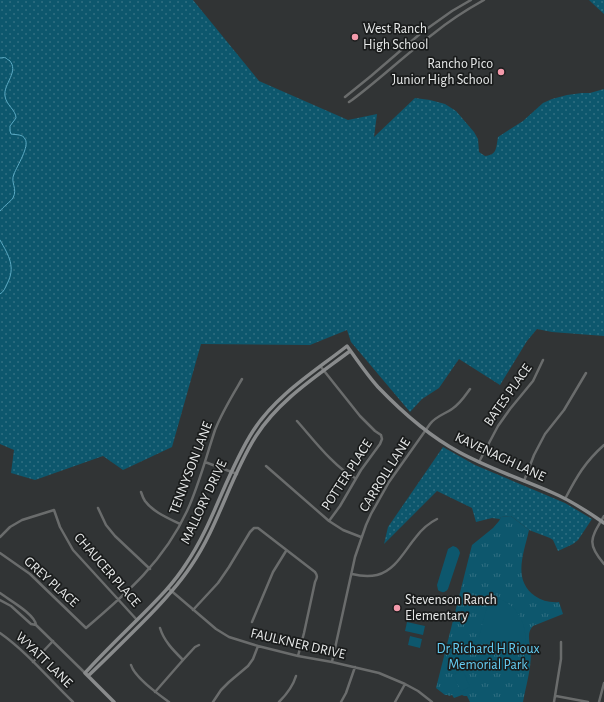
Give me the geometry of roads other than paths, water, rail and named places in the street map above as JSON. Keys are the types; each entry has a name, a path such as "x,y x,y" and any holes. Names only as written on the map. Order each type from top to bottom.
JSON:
{"main road":[{"name":"KAVENAGH LANE","path":"347,346 378,387 425,430 458,452 478,462 552,492 582,507 603,522"},
{"name":"MALLORY DRIVE","path":"85,673 168,588 186,565 201,540 241,452 253,430 265,415 291,389 347,346"},
{"path":"88,676 152,613 172,591 191,566 205,543 251,444 271,416 296,392 350,351"},
{"path":"85,673 114,702"}],"street":[{"path":"345,97 421,33 471,0"},
{"path":"349,102 380,79 445,24 484,0"},
{"name":"BATES PLACE","path":"478,462 498,426 533,381 543,360"},
{"path":"320,367 324,371"},
{"name":"POTTER PLACE","path":"324,371 360,416 382,439 329,521"},
{"path":"524,481 534,455 545,434 564,410 586,372"},
{"name":"TENNYSON LANE","path":"86,628 119,600 150,569 180,524 187,512 194,494 222,414 242,379"},
{"name":"CARROLL LANE","path":"332,662 355,557 370,514 389,482 425,430 434,419 456,406 470,389"},
{"path":"297,421 335,463 356,478"},
{"path":"565,499 585,464 604,445"},
{"path":"205,462 237,474"},
{"path":"266,466 329,521 343,530 361,537"},
{"path":"141,492 144,500 151,507 160,514 180,524"},
{"path":"98,508 106,525 115,536 150,569"},
{"name":"CHAUCER PLACE","path":"0,537 22,520 54,510 60,527 74,550 137,620"},
{"path":"604,516 603,522 593,535 592,544 595,552 604,564"},
{"path":"352,574 376,576 384,573 395,563 423,529 430,522 437,519"},
{"path":"194,610 218,583 250,532 254,528 258,528 317,574 298,656"},
{"path":"252,622 273,572 286,550"},
{"name":"GREY PLACE","path":"0,553 30,574 86,628"},
{"name":"FAULKNER DRIVE","path":"168,588 216,629 237,640 298,656 379,673 418,691 432,702"},
{"path":"0,593 20,606 36,621 36,625"},
{"path":"0,600 11,606 31,624 36,625 85,673"},
{"path":"160,628 166,642 183,660"},
{"name":"WYATT LANE","path":"0,633 10,640 73,702"},
{"path":"33,662 53,641"},
{"path":"554,702 561,659 561,642"},
{"path":"155,692 195,647 199,645"},
{"path":"213,702 225,686 253,660 258,646"},
{"path":"130,665 132,670 155,692 169,702"},
{"path":"341,702 346,693 355,667"},
{"path":"280,702 294,683 296,676"},
{"path":"599,702 604,683"},
{"path":"395,702 405,684"},
{"path":"556,696 588,702"}],"waterway":[{"path":"0,58 9,60 13,69 5,91 7,102 16,115 16,118 10,126 10,131 11,134 23,136 26,142 25,151 13,177 15,191 13,198 0,211"},
{"path":"0,240 9,256 11,267 10,278 4,290 0,294"}],"place":[{"name":"West Ranch High School","path":"355,37"},
{"name":"Rancho Pico Junior High School","path":"501,72"},
{"name":"Stevenson Ranch Elementary","path":"397,608"}],"park label":[{"name":"Dr Richard H Rioux Memorial Park","path":"488,658"}]}
